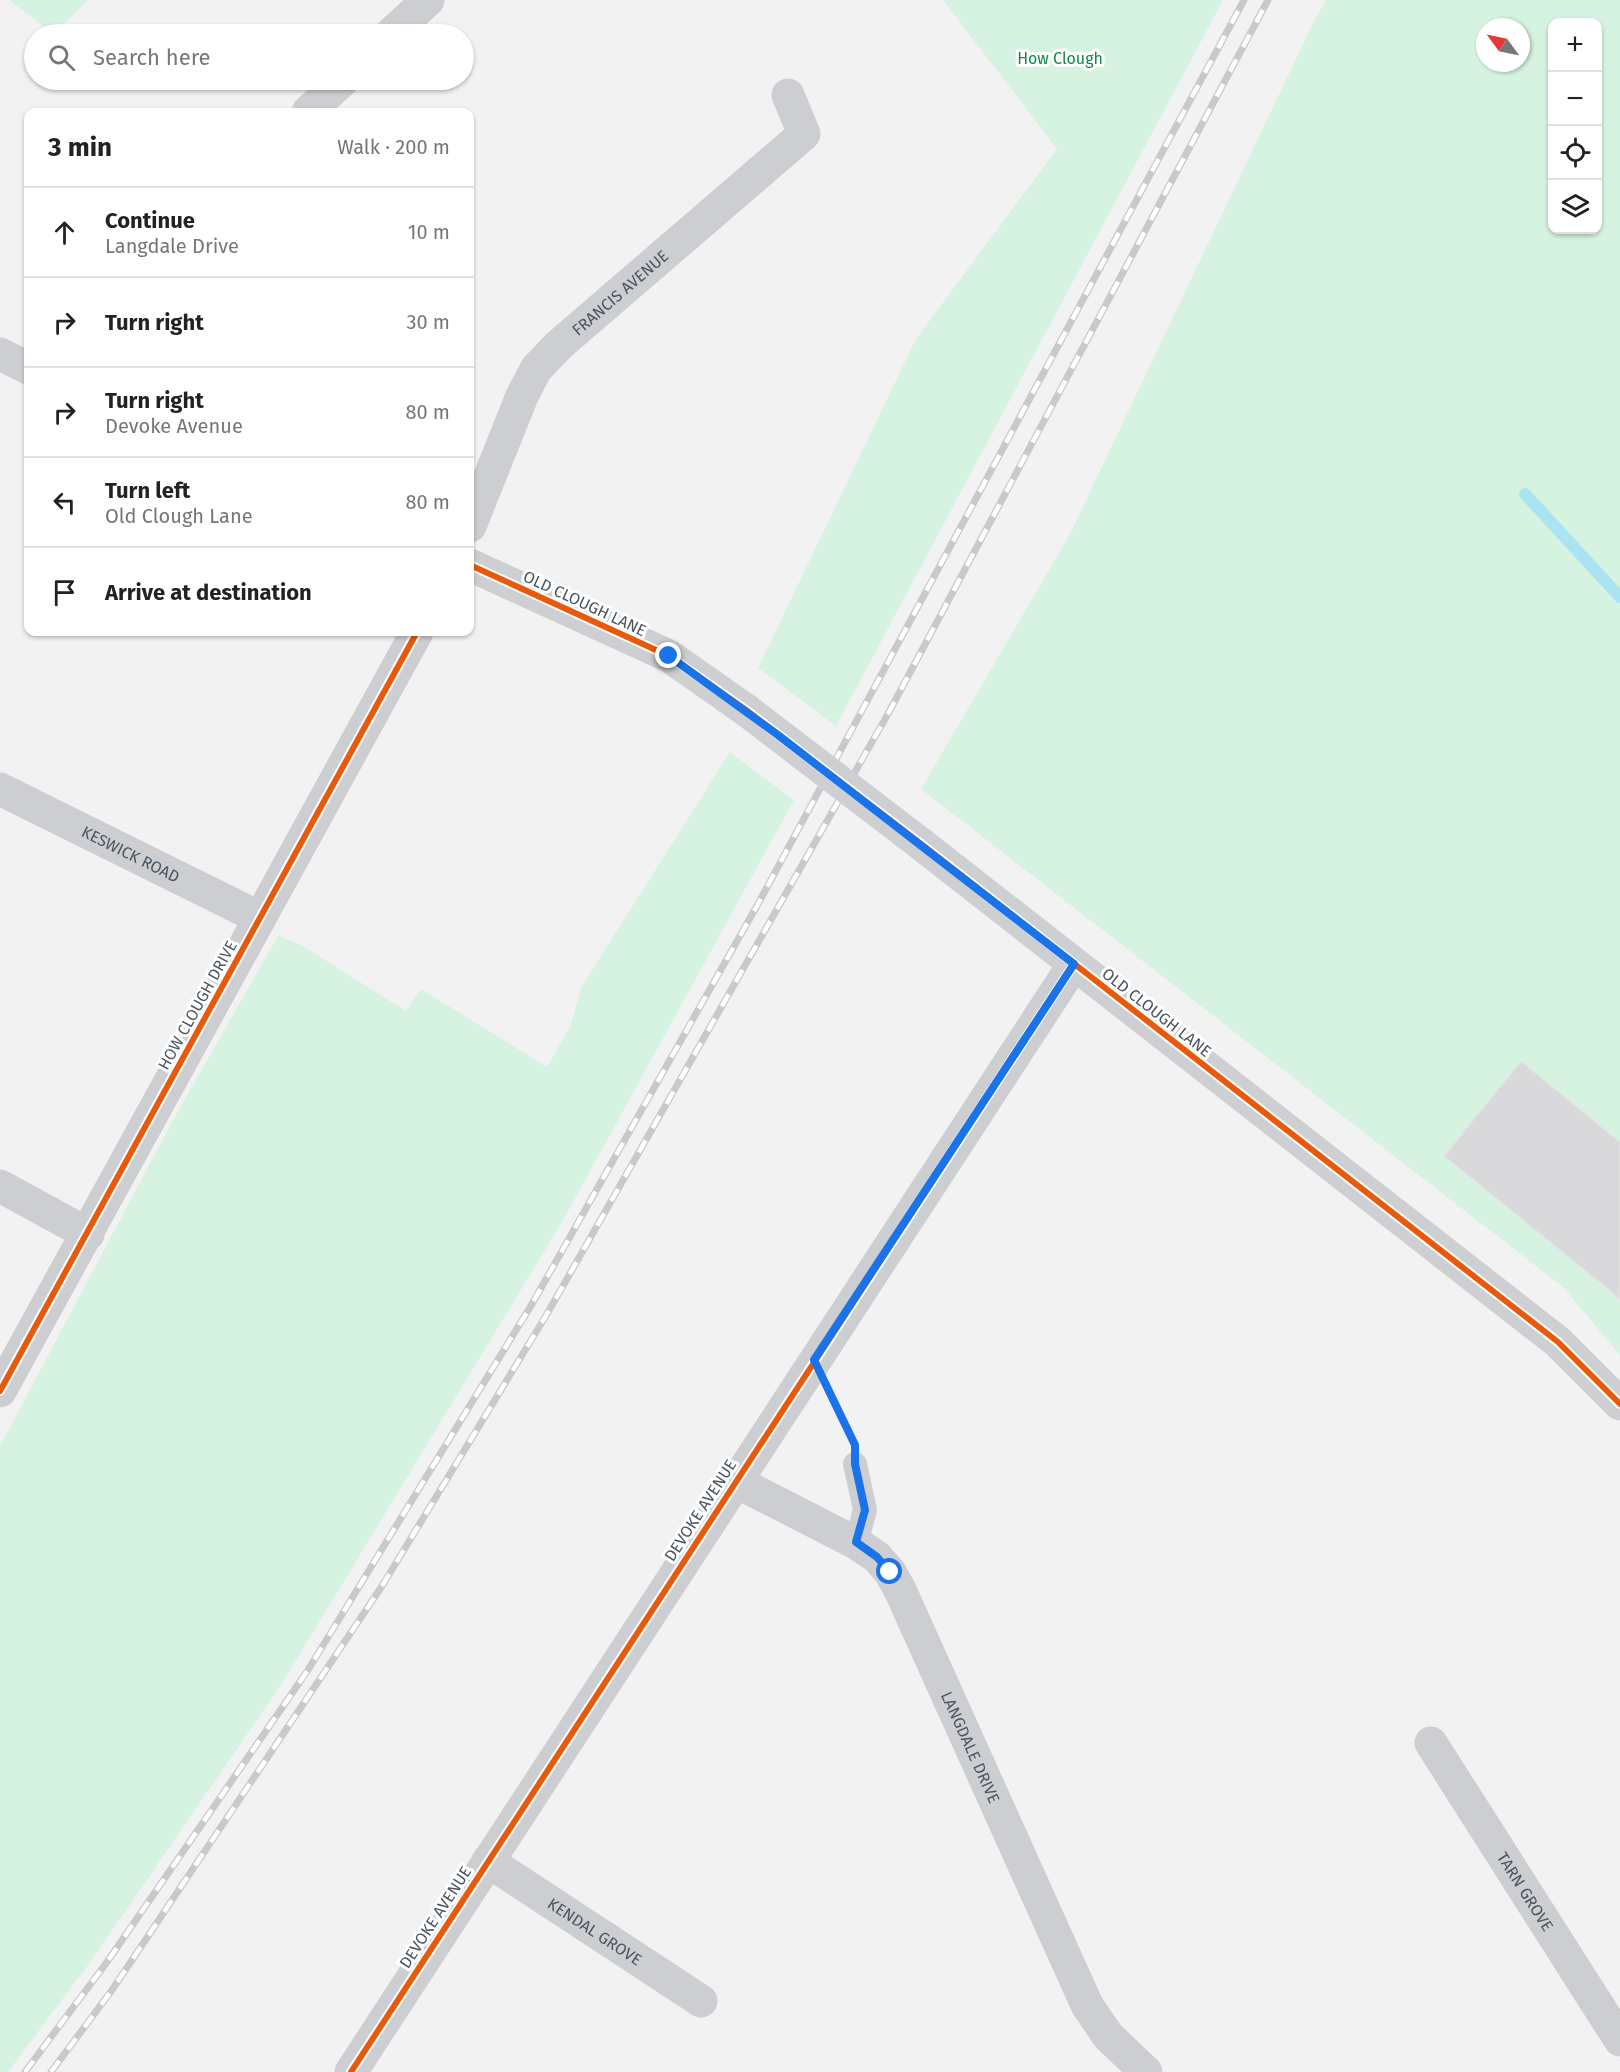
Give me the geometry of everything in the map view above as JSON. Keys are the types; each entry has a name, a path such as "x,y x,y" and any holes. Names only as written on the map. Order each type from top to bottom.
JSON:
{"street":[{"path":"402,24 428,0"},
{"path":"312,108 332,90"},
{"name":"FRANCIS AVENUE","path":"474,516 522,396 536,369 559,345 804,134 788,95"},
{"path":"0,354 24,366"},
{"name":"OLD CLOUGH LANE","path":"474,567 669,656 746,710 1558,1341 1620,1404"},
{"name":"HOW CLOUGH DRIVE","path":"0,1391 415,636"},
{"name":"KESWICK ROAD","path":"0,789 260,918"},
{"name":"DEVOKE AVENUE","path":"351,2072 1074,964"},
{"path":"0,1186 88,1234"},
{"name":"LANGDALE DRIVE","path":"735,1481 856,1542 877,1557 890,1572 1087,2005 1108,2036 1146,2072"},
{"name":"TARN GROVE","path":"1431,1743 1620,2040"},
{"name":"KENDAL GROVE","path":"488,1861 701,2001"}],"lane":[{"path":"855,1464 865,1510 856,1542"}],"path":[{"path":"814,1360 855,1445 855,1464"}],"green space":[{"path":"9,0 88,0 63,24 40,24"},
{"name":"How Clough","path":"943,0 1223,0 836,726 758,668 916,339 1057,149"},
{"path":"1326,0 1620,0 1620,1355 1563,1287 921,789 1069,536"},
{"path":"730,752 794,800 562,1222 281,1685 91,1961 8,2072 0,2072 0,1446 172,1122 278,936 301,945 406,1011 421,989 547,1067 570,1027 582,986"}],"building":[{"path":"1521,1061 1620,1142 1620,1299 1444,1156"}],"waterway":[{"path":"1525,494 1620,597"}],"railway":[{"path":"25,2072 107,1962 308,1670 532,1304 758,904 1244,0"},
{"path":"51,2072 112,1990 382,1586 547,1314 889,712 1268,0"}],"cycle path":[{"path":"474,567 669,656 746,710 1558,1342 1620,1404"},
{"path":"0,1391 415,636"},
{"path":"351,2072 1074,964"}],"route":[{"path":"669,656 746,710 1074,964 814,1360 855,1445 855,1464 865,1510 856,1542 877,1557 890,1572"}]}
